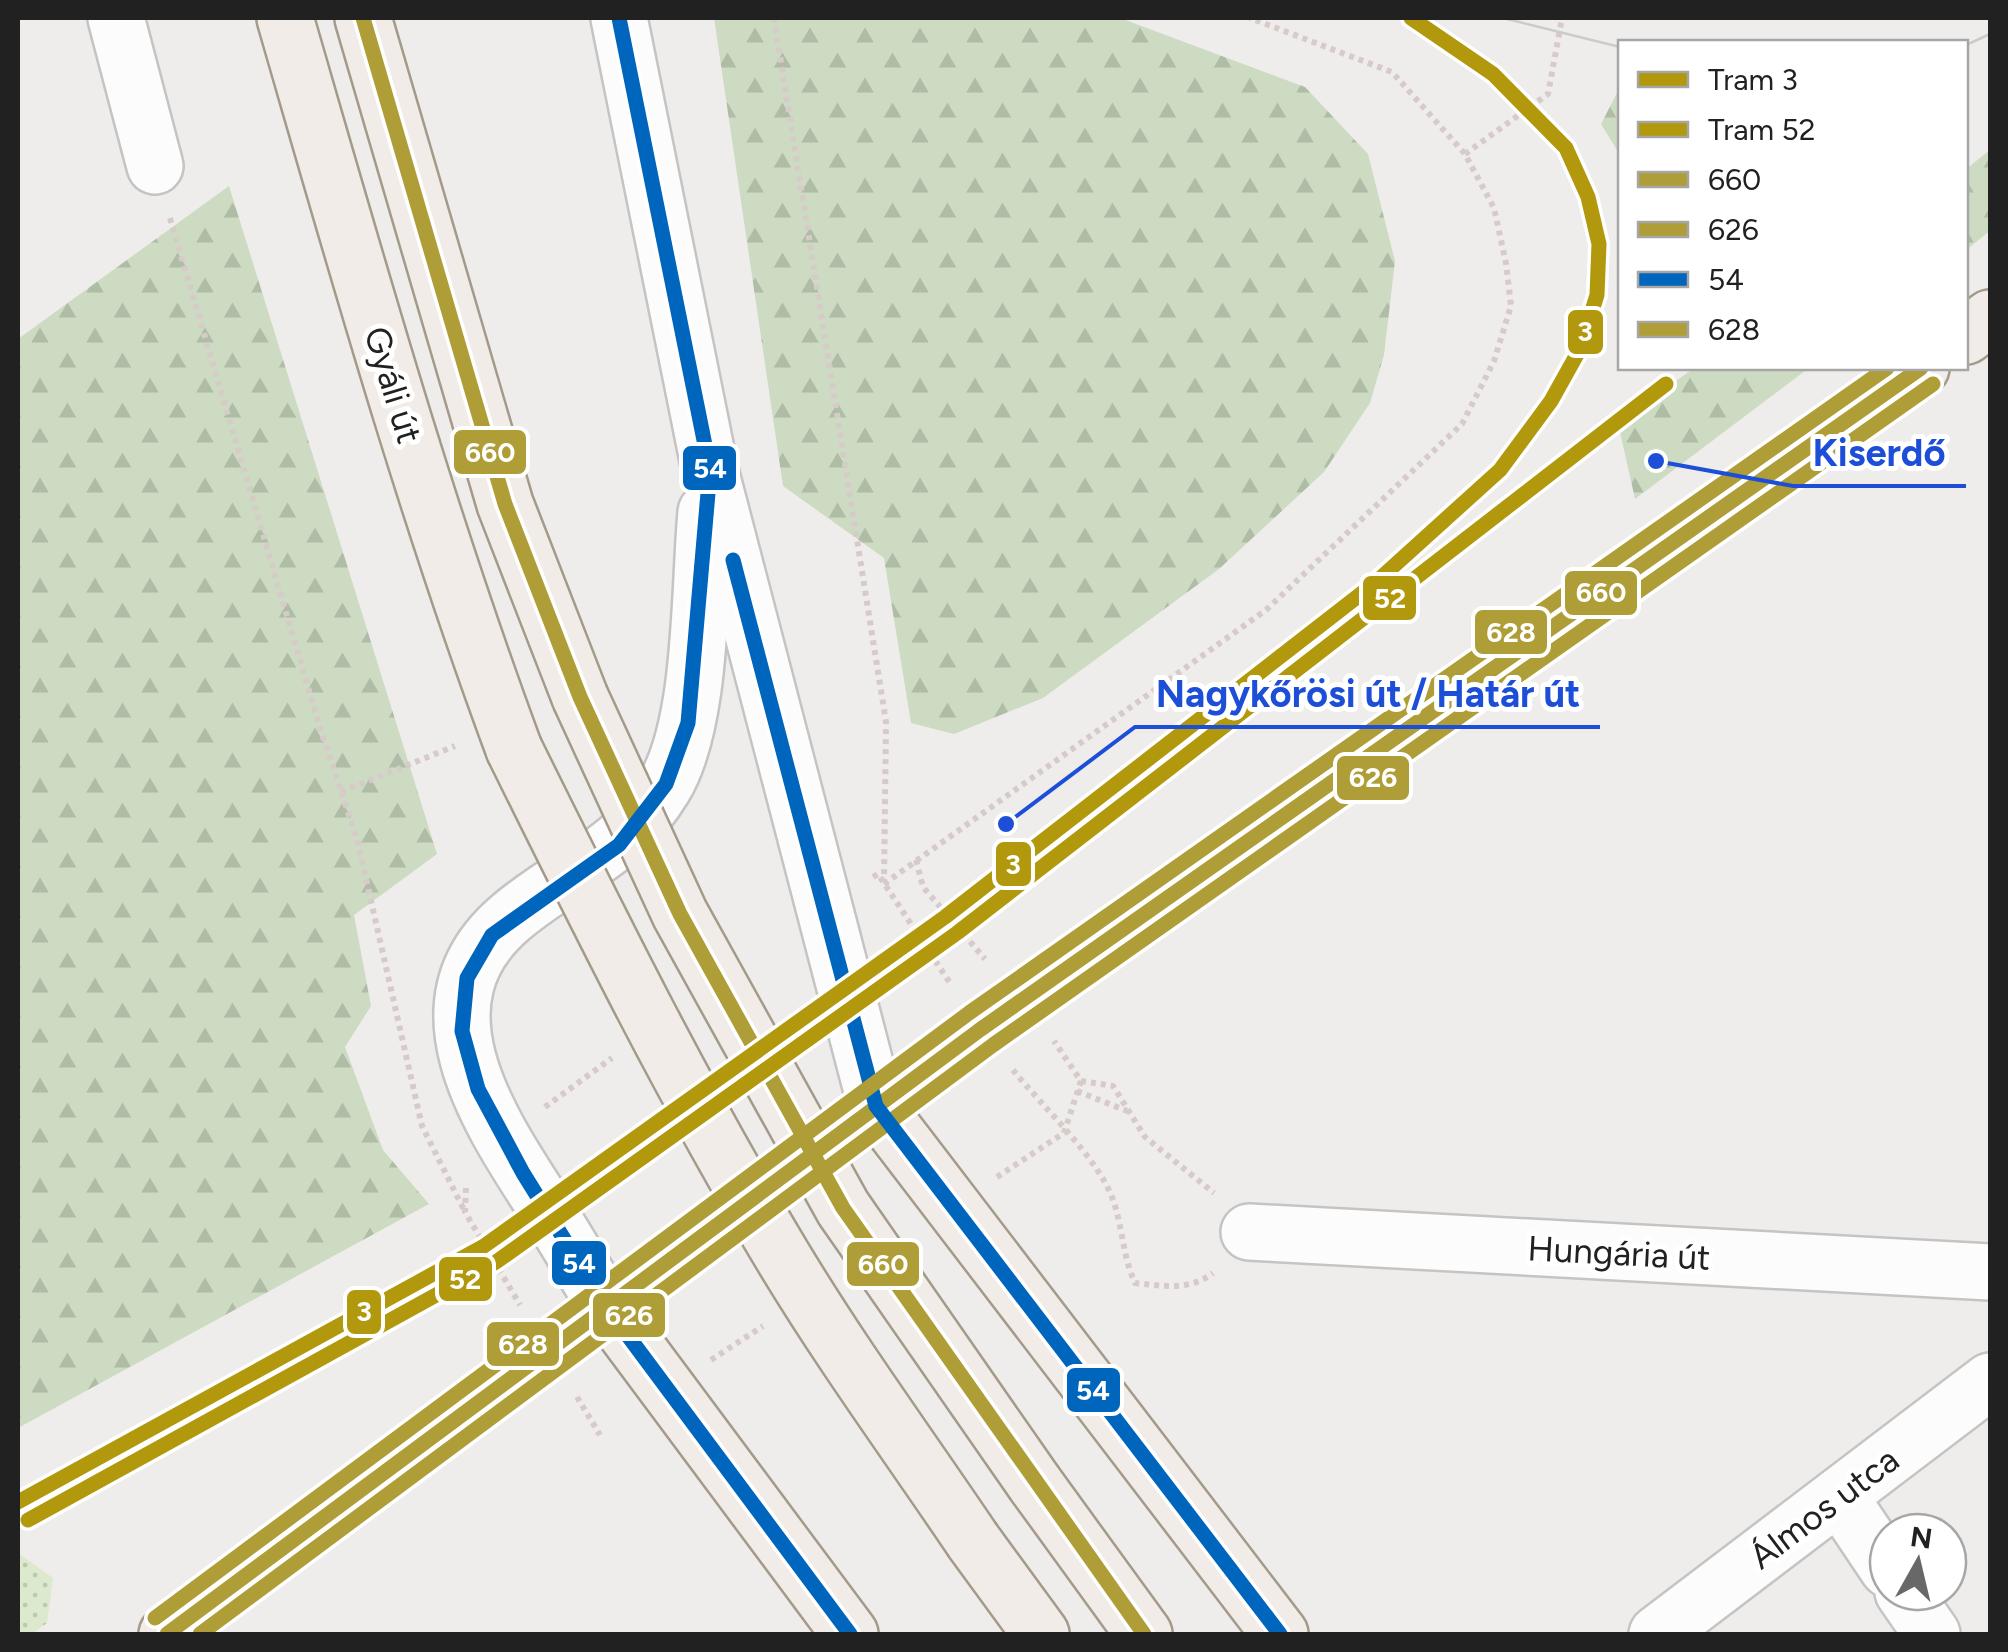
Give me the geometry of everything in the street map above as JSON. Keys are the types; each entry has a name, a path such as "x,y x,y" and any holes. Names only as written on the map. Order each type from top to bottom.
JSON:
{"main road":[{"name":"Gyáli út","path":"285,18 466,620 492,744 732,1171 833,1338 1041,1634"},
{"name":"Gyáli út","path":"362,18 505,504 580,697 680,914 844,1208 1144,1634"},
{"path":"1968,334 1990,318"},
{"path":"167,1634 876,1106 1918,370"},
{"path":"876,1106 1280,1634"},
{"path":"605,1306 850,1634"}],"street":[{"path":"116,18 155,166"},
{"path":"619,18 710,470 876,1106"},
{"path":"605,1306 504,1139 466,1059 460,1016 467,978 492,935 619,844 666,784 688,723 710,470"},
{"name":"Hungária út","path":"1257,1233 1990,1272"},
{"name":"Álmos utca","path":"1657,1634 1990,1381"},
{"path":"1840,1496 1868,1539"},
{"path":"1917,1612 1932,1634"}],"path":[{"path":"774,18 886,722 884,884 1266,610 1462,424 1494,361 1511,306 1494,208 1465,154 1392,72 1250,18"},
{"path":"1465,154 1548,94 1562,18"},
{"path":"155,166 357,839 422,1126 465,1212 600,1435"},
{"path":"340,792 492,744"},
{"path":"465,1212 467,1160 504,1139 618,1054"},
{"path":"1050,1116 1092,1165 1113,1199 1122,1254 1135,1283 1176,1288 1202,1281 1239,1254 1257,1233 1144,1136 1113,1086 1081,1081"},
{"path":"1077,1091 1128,1111"}],"green space":[{"path":"714,18 1120,18 1305,87 1368,154 1395,261 1384,355 1370,403 1324,472 1219,569 1043,698 954,734 911,723 884,558 783,486"},
{"path":"1618,91 1618,152 1601,124"},
{"path":"1990,150 1990,231 1968,248 1968,167"},
{"path":"229,186 437,854 354,915 371,1006 345,1047 383,1150 429,1204 18,1428 18,339"},
{"path":"1691,370 1806,370 1635,499 1618,423"},
{"path":"21,1555 53,1578 47,1623 32,1634 18,1634"}],"tram line":[{"name":"3","path":"18,1502 484,1246 945,917 1375,583 1500,470 1551,401 1580,349 1597,295 1599,244 1588,197 1566,148 1493,74 1411,18"},
{"path":"1503,18 1618,47"},
{"path":"1968,44 1990,34"},
{"name":"52","path":"28,1520 496,1262 957,933 1666,384"}],"transit line":[{"name":"660","path":"363,18 505,504 580,697 680,914 843,1208 1144,1634"},
{"name":"54","path":"619,18 710,470 688,723 666,784 619,845 492,935 467,978 462,1031 478,1089 523,1173 605,1305 850,1634"},
{"name":"628","path":"155,1618 969,1013 1884,370"},
{"name":"660","path":"167,1634 981,1029 1918,370"},
{"name":"626","path":"200,1634 993,1045 1933,384"},
{"name":"54","path":"733,560 876,1106 1280,1634"}],"place":[{"name":"Kiserdő","path":"1656,461"},
{"name":"Nagykőrösi út / Határ út","path":"1006,824"}]}
